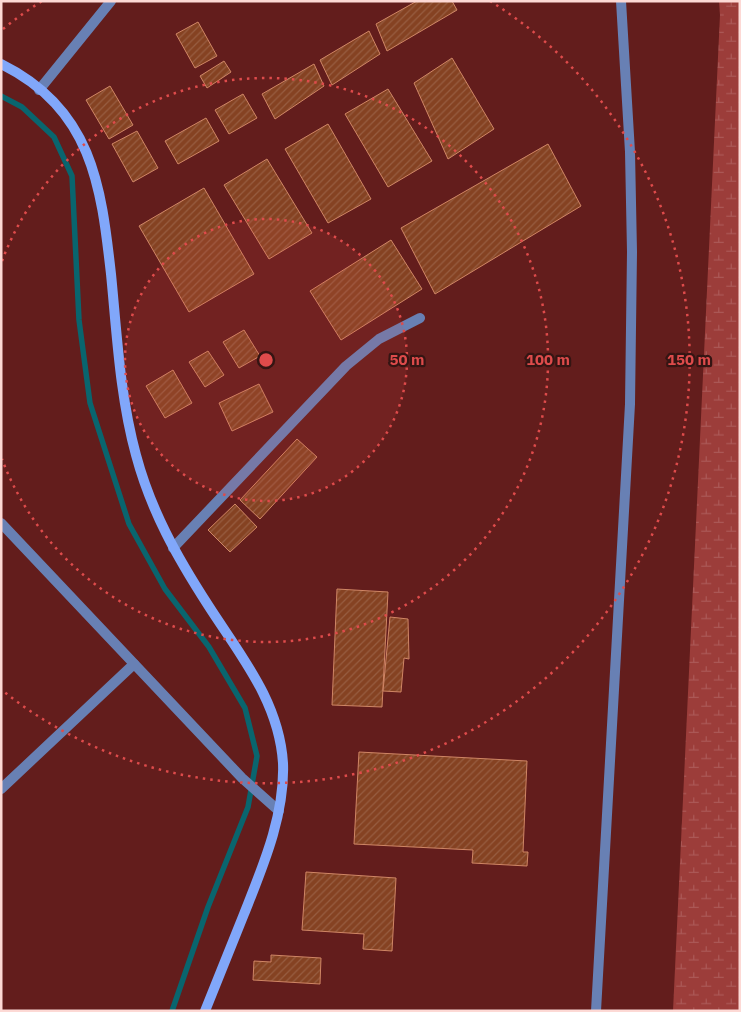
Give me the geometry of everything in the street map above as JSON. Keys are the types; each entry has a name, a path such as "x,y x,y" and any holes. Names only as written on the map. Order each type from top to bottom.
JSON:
{"street":[{"path":"39,90 111,1"},
{"path":"596,1011 601,967 630,404 632,252 630,152 621,1"},
{"path":"1,64 39,90 72,124 90,159 104,214 130,434 148,497 173,548 252,671 268,700 275,722 283,762 279,811 261,870 205,1011"},
{"path":"173,548 346,366 380,339 420,318"},
{"path":"1,523 242,778 279,811"},
{"path":"1,789 134,664"}],"green space":[{"path":"719,1 740,1 740,1011 673,1011 720,15"}],"building":[{"path":"417,1 452,1 457,10 387,51 376,24"},
{"path":"198,22 217,56 195,68 176,34"},
{"path":"369,31 380,54 332,85 320,60"},
{"path":"452,58 494,129 448,159 414,83"},
{"path":"224,61 231,72 207,88 200,76"},
{"path":"314,64 324,86 275,119 262,94"},
{"path":"110,86 133,125 109,139 86,100"},
{"path":"388,89 432,161 388,187 345,114"},
{"path":"243,94 257,118 229,134 215,110"},
{"path":"206,118 219,141 178,164 165,141"},
{"path":"328,124 371,199 328,223 285,149"},
{"path":"137,131 158,168 133,182 112,144"},
{"path":"548,144 581,206 435,294 401,228"},
{"path":"267,159 312,233 269,259 224,185"},
{"path":"204,188 254,274 189,312 139,226"},
{"path":"391,240 422,289 341,340 310,291"},
{"path":"244,330 260,356 239,368 223,342"},
{"path":"208,351 224,375 205,387 189,362"},
{"path":"173,370 192,403 165,418 146,386"},
{"path":"259,384 273,412 232,431 219,403"},
{"path":"297,439 317,457 260,519 240,500"},
{"path":"235,504 257,527 230,552 208,530"},
{"path":"337,589 388,592 382,707 332,705"},
{"path":"390,617 408,619 409,659 404,658 401,692 383,691"},
{"path":"359,752 527,761 523,852 528,852 527,866 472,863 473,850 354,844"},
{"path":"306,872 396,878 392,951 363,949 364,934 302,930"},
{"path":"271,955 321,958 320,984 253,980 254,961 271,962"}],"waterway":[{"path":"1,96 22,107 54,137 72,176 79,320 90,403 129,524 165,589 209,647 245,708 257,756 248,807 208,907 172,1011"}]}
